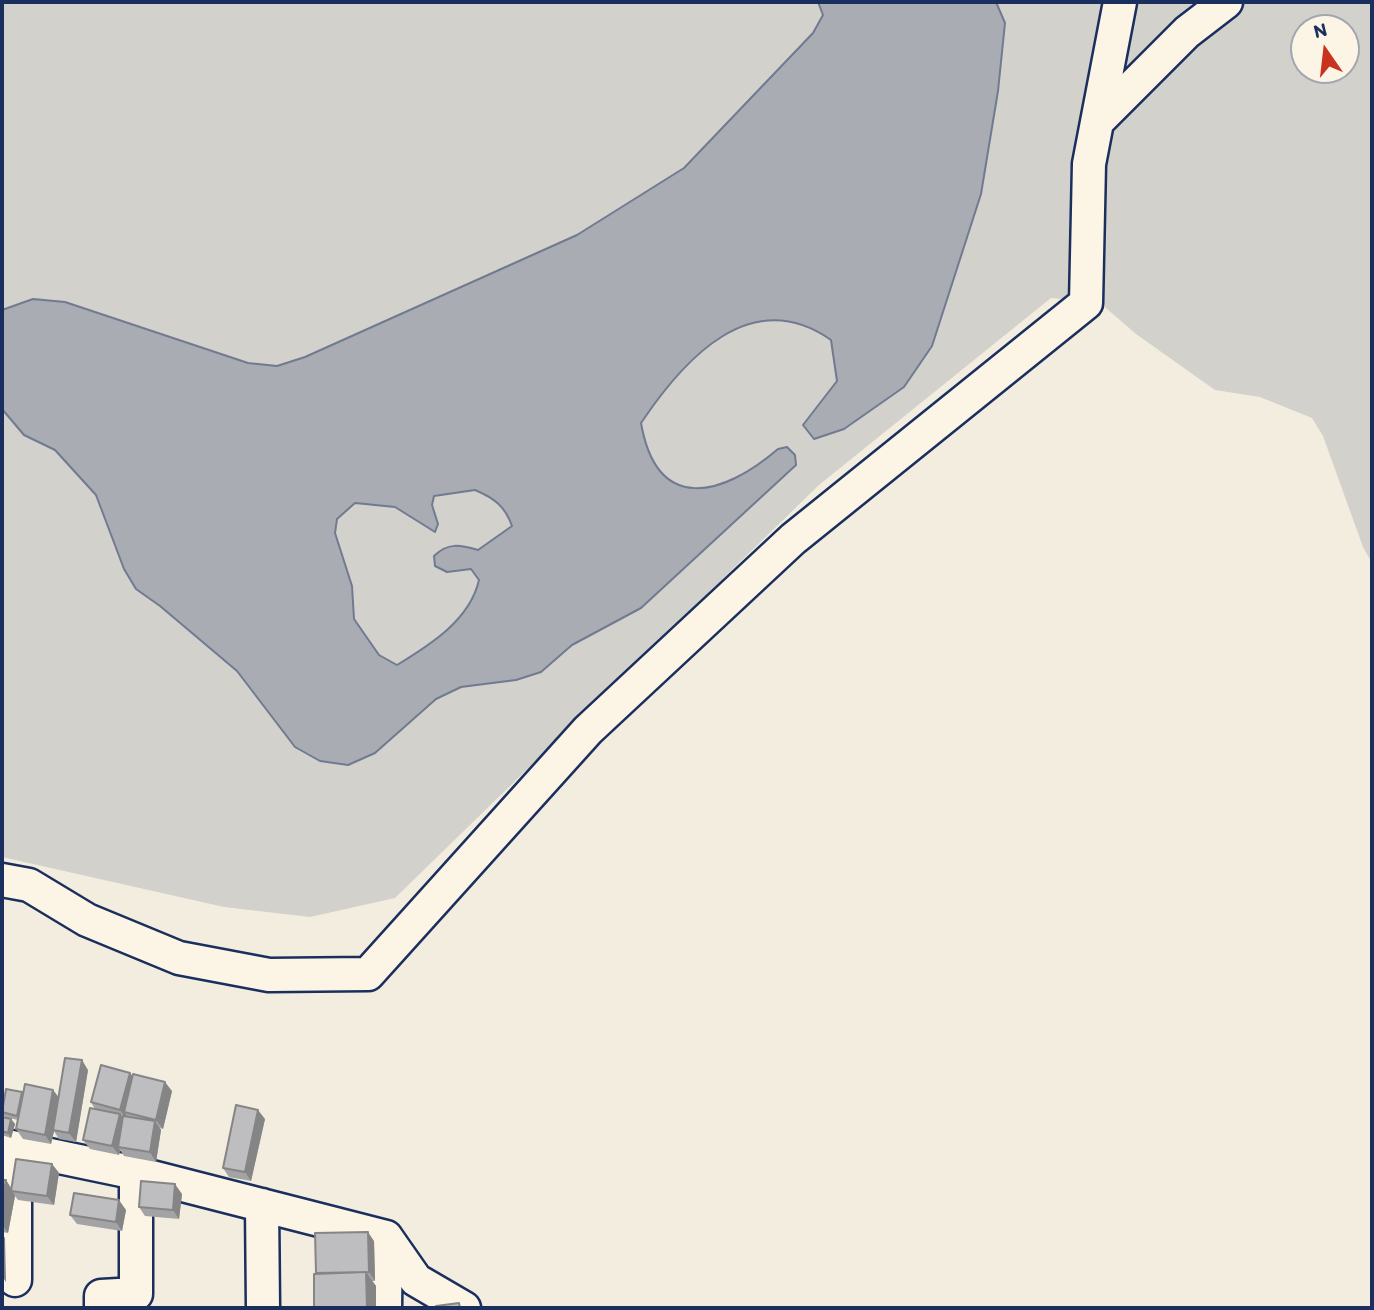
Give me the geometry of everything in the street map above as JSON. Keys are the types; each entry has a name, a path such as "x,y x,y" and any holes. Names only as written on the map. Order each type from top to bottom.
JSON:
{"street":[{"path":"2,880 29,885 87,920 179,958 269,975 368,974 609,711 793,539 1086,303 1089,164 1120,2"},
{"path":"1097,122 1187,32 1226,2"},
{"path":"15,1280 9,1235 8,1146 136,1173 386,1237 416,1280 464,1308"},
{"path":"101,1308 101,1296 136,1294 136,1173"},
{"path":"262,1205 262,1308"},
{"path":"385,1308 386,1237"}],"shaded area":[{"path":"2,2 1372,2 1372,563 1363,547 1323,436 1312,418 1260,397 1215,390 1136,334 1099,302 1051,298 819,485 395,898 310,917 224,907 2,857"},
{"path":"818,2 996,2 1005,23 998,91 981,194 932,346 904,387 844,429 814,439 803,425 837,381 831,340 802,325 774,320 747,325 722,336 678,375 641,423 649,452 661,472 677,484 694,488 714,486 735,478 778,449 787,447 795,455 796,465 641,608 572,645 541,672 516,680 461,687 436,699 375,753 348,765 320,761 295,747 237,671 136,589 124,569 96,495 55,450 24,435 2,409 2,310 33,299 65,302 248,363 277,366 305,357 577,235 684,168 813,33 823,15","holes":["475,490 502,508 512,526 478,550 454,546 444,548 434,556 435,566 447,572 471,569 479,580 474,594 458,619 435,640 397,665 379,655 354,619 352,586 335,533 337,519 355,503 395,507 435,532 438,524 432,505 434,496"]}],"building":[{"path":"65,1058 82,1060 69,1133 53,1130"},
{"path":"101,1065 130,1073 120,1110 91,1102"},
{"path":"133,1074 165,1082 156,1120 124,1112"},
{"path":"25,1084 53,1090 45,1135 16,1129"},
{"path":"6,1089 22,1092 17,1116 2,1112"},
{"path":"236,1105 258,1110 245,1172 223,1168"},
{"path":"90,1108 120,1114 112,1146 83,1140"},
{"path":"123,1116 155,1121 150,1152 118,1147"},
{"path":"2,1117 11,1119 8,1133 2,1131"},
{"path":"16,1159 52,1164 47,1196 11,1191"},
{"path":"2,1180 6,1180 2,1203"},
{"path":"141,1181 175,1184 173,1210 139,1207"},
{"path":"74,1193 119,1200 116,1222 70,1215"},
{"path":"368,1232 369,1272 316,1273 315,1233"},
{"path":"366,1272 367,1308 314,1308 314,1274"},
{"path":"459,1303 460,1308 436,1308 436,1306"}]}
